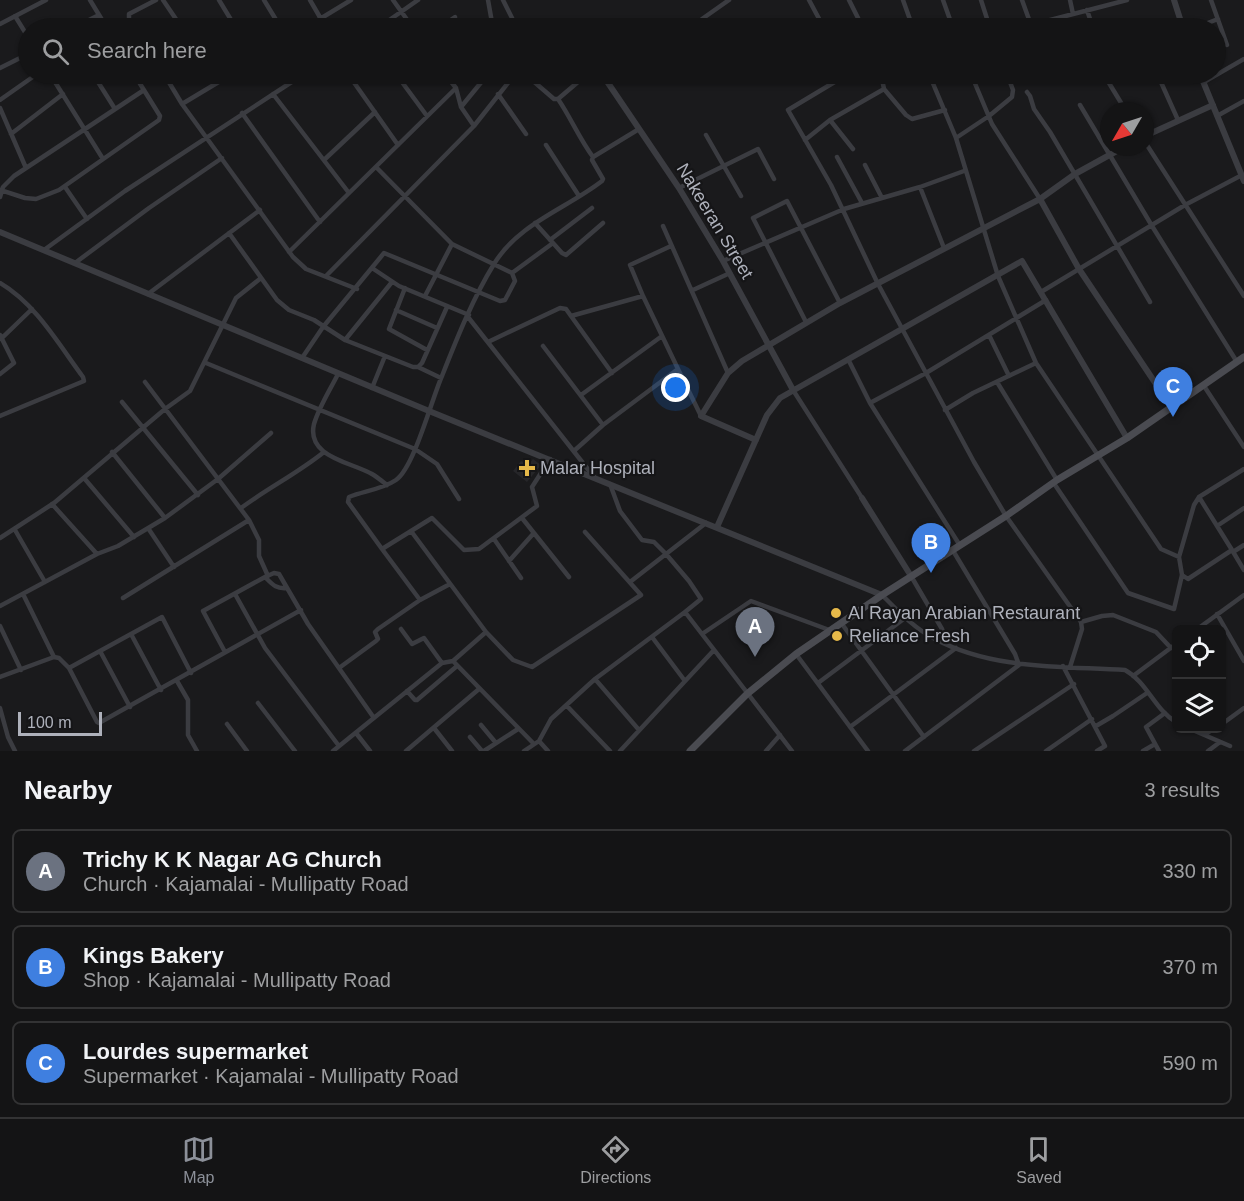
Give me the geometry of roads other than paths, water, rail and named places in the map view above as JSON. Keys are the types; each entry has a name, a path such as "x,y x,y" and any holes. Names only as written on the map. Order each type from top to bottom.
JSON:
{"main road":[{"path":"690,751 747,694 796,654 882,595 1006,516 1055,481 1127,438 1244,357"}],"street":[{"path":"0,24 46,0"},
{"path":"90,0 101,18"},
{"path":"129,18 129,14 156,0"},
{"path":"164,0 176,18"},
{"path":"219,0 230,18"},
{"path":"264,0 275,18"},
{"path":"309,0 320,18"},
{"path":"323,18 351,0"},
{"path":"393,0 406,18"},
{"path":"393,18 418,0"},
{"path":"503,0 512,18"},
{"path":"703,18 720,2 729,0"},
{"path":"809,0 819,18"},
{"path":"849,0 858,18"},
{"path":"903,0 909,18"},
{"path":"943,0 949,18"},
{"path":"981,0 987,18"},
{"path":"1022,0 1029,18"},
{"path":"1070,0 1073,14"},
{"path":"1098,0 1100,7"},
{"path":"1056,18 1127,0"},
{"path":"1174,0 1180,18"},
{"path":"1211,0 1218,18"},
{"path":"490,1 492,18"},
{"path":"1087,10 1090,18"},
{"path":"93,18 99,15"},
{"path":"15,16 18,21"},
{"path":"0,68 18,59"},
{"path":"1226,69 1244,59"},
{"path":"0,100 23,84"},
{"path":"56,84 104,159"},
{"path":"100,84 116,109"},
{"path":"141,84 160,116 159,120 65,187 47,196 36,198 1,193 6,183 26,168 144,90"},
{"path":"170,84 289,252 306,269 357,289"},
{"path":"182,104 215,84"},
{"path":"44,250 206,136 288,84"},
{"path":"355,84 398,145"},
{"path":"403,84 427,116"},
{"path":"453,84 461,107 474,126"},
{"path":"461,107 480,84"},
{"path":"326,276 474,126 506,84"},
{"path":"535,84 550,98 558,99 576,84"},
{"name":"Nakeeran Street","path":"609,84 679,188 723,261 793,390"},
{"path":"831,84 788,111 844,209 878,284 945,410 1006,516 1081,622 1082,629 1070,666"},
{"path":"883,84 884,89 912,119 945,110"},
{"path":"933,84 956,138 964,171 998,276 1036,363 1161,549 1179,556"},
{"path":"975,84 989,116 1040,199 1079,269 1172,408"},
{"path":"956,138 1012,97 1011,84"},
{"path":"1110,84 1121,102"},
{"path":"1162,84 1178,120"},
{"path":"1041,292 1185,205 1243,178 1205,84"},
{"path":"289,252 456,88"},
{"path":"805,140 830,120 884,89"},
{"path":"1027,92 1034,109 1119,246 1150,302"},
{"path":"11,134 63,94"},
{"path":"273,94 349,193"},
{"path":"498,94 526,134"},
{"path":"420,600 347,499 352,495 387,485 400,477 415,449 441,378 468,316 494,263 513,239 595,187 603,178 592,160 593,157 581,141 571,118 558,99"},
{"path":"1217,116 1244,101"},
{"path":"1080,105 1100,140"},
{"path":"1154,132 1213,105"},
{"path":"0,108 26,168"},
{"path":"324,160 375,112"},
{"path":"242,113 320,222"},
{"path":"830,120 853,149"},
{"path":"593,157 639,129"},
{"path":"706,135 741,196"},
{"path":"546,145 579,196"},
{"path":"679,188 758,149 774,179"},
{"path":"701,416 729,373 767,344 983,227 1040,199 1105,156"},
{"path":"1109,156 1237,362"},
{"path":"1154,156 1244,296"},
{"path":"837,157 862,203"},
{"path":"75,263 222,158"},
{"path":"865,165 882,198"},
{"path":"302,358 323,327 357,289 384,253 503,302 515,281 512,273 452,244 376,167"},
{"path":"723,261 844,209 920,187 964,171"},
{"path":"65,187 87,219"},
{"path":"920,187 944,248"},
{"path":"806,322 753,218 787,201 840,303"},
{"path":"512,273 592,208"},
{"path":"148,294 260,210"},
{"path":"535,223 566,255 603,223"},
{"path":"663,226 729,373"},
{"path":"0,232 372,388 882,595 905,618 934,639 956,648 1018,665 1125,670 1172,719"},
{"path":"228,233 277,300 289,310 314,320 345,340 441,378"},
{"path":"425,296 452,244"},
{"path":"671,246 630,265 643,296 701,416 756,440"},
{"path":"717,527 773,404 793,390 1022,261 1127,438"},
{"path":"372,268 392,282 468,316 594,477"},
{"path":"693,290 730,273"},
{"path":"0,538 52,504 112,452 190,391 239,294 261,278"},
{"path":"345,340 392,282"},
{"path":"0,283 14,291 32,309 84,381 0,415"},
{"path":"405,288 388,329 427,350"},
{"path":"571,316 643,296"},
{"path":"870,403 926,373 1046,300"},
{"path":"418,367 447,307"},
{"path":"488,342 560,308 566,309 612,373"},
{"path":"0,374 14,363 1,338 32,309"},
{"path":"396,310 437,328"},
{"path":"989,334 1009,376"},
{"path":"581,395 662,336"},
{"path":"543,346 603,425"},
{"path":"372,388 385,356"},
{"path":"848,360 870,403 956,547 1015,654 1018,665"},
{"path":"206,363 415,449 437,464 459,500"},
{"path":"945,410 973,393 1036,363"},
{"path":"574,450 603,425 678,369"},
{"path":"338,374 315,424 313,435 316,445 324,452 372,474 387,485"},
{"path":"145,382 249,520 259,540 259,556 267,576 278,589 287,588"},
{"path":"997,382 1055,481 1128,592 1174,609 1182,575 1179,556 1194,505 1199,497 1244,469"},
{"path":"1204,386 1244,447"},
{"path":"793,390 911,576 942,629 947,644"},
{"path":"122,402 198,495"},
{"path":"1237,437 1244,432"},
{"path":"0,606 97,554 118,546 165,518 218,479 271,433"},
{"path":"112,452 165,518"},
{"path":"241,508 267,488 296,473 324,452"},
{"path":"382,549 432,518 464,550 479,549 537,506 532,487 550,459"},
{"path":"84,478 134,537"},
{"path":"524,751 539,741 551,719 596,679 701,599 689,581 654,542 642,540 620,511 610,483"},
{"path":"1199,497 1244,570"},
{"path":"52,504 97,554"},
{"path":"1217,526 1244,508"},
{"path":"522,518 569,577"},
{"path":"123,598 249,520"},
{"path":"630,582 706,523"},
{"path":"148,528 174,567"},
{"path":"15,530 45,582"},
{"path":"411,531 486,632 513,660 529,666 535,666 641,595 585,532"},
{"path":"509,561 533,534"},
{"path":"494,539 521,578"},
{"path":"1182,575 1188,579 1244,545"},
{"path":"225,652 203,611 267,576 274,573 279,574 374,718"},
{"path":"339,668 376,642 378,639 375,632 378,629 420,600 450,584"},
{"path":"22,594 54,657"},
{"path":"235,594 272,657 339,746"},
{"path":"1203,625 1244,595"},
{"path":"702,634 751,601 832,631"},
{"path":"0,677 54,657 60,658 69,668 97,722 101,723 301,610"},
{"path":"685,612 792,751"},
{"path":"1217,614 1244,660"},
{"path":"1081,622 1113,615 1156,632 1171,648 1133,676"},
{"path":"69,668 162,617 192,673"},
{"path":"818,683 905,618"},
{"path":"842,624 924,737"},
{"path":"0,626 21,670"},
{"path":"401,629 412,644 424,639 442,663"},
{"path":"407,691 417,700 486,632"},
{"path":"131,634 161,690"},
{"path":"652,637 685,681"},
{"path":"850,728 956,648"},
{"path":"620,751 714,650"},
{"path":"100,651 130,707"},
{"path":"796,654 868,751"},
{"path":"333,751 442,663 455,664 534,744"},
{"path":"905,751 1018,665"},
{"path":"1063,666 1109,751"},
{"path":"596,679 639,730"},
{"path":"177,681 188,700 188,735 197,751"},
{"path":"974,751 1074,684"},
{"path":"406,751 479,689"},
{"path":"1096,726 1147,693"},
{"path":"258,703 295,751"},
{"path":"567,706 610,751"},
{"path":"0,708 8,737 15,751"},
{"path":"1226,721 1244,708"},
{"path":"1159,751 1146,727 1165,713"},
{"path":"1046,751 1053,749 1092,718"},
{"path":"227,724 247,751"},
{"path":"481,724 496,743"},
{"path":"434,728 452,751"},
{"path":"470,737 483,751 518,729"},
{"path":"356,733 370,751"},
{"path":"1199,733 1230,746"},
{"path":"766,751 780,735"},
{"path":"539,741 548,751"},
{"path":"1208,751 1220,742"},
{"path":"1143,751 1155,744"},
{"path":"1097,751 1105,746"}],"place":[{"name":"Lourdes supermarket","path":"1173,417"},
{"name":"Malar Hospital","path":"527,468"},
{"name":"Kings Bakery","path":"931,573"},
{"name":"Al Rayan Arabian Restaurant","path":"836,613"},
{"name":"Reliance Fresh","path":"837,636"},
{"name":"Trichy K K Nagar AG Church","path":"755,657"}]}
